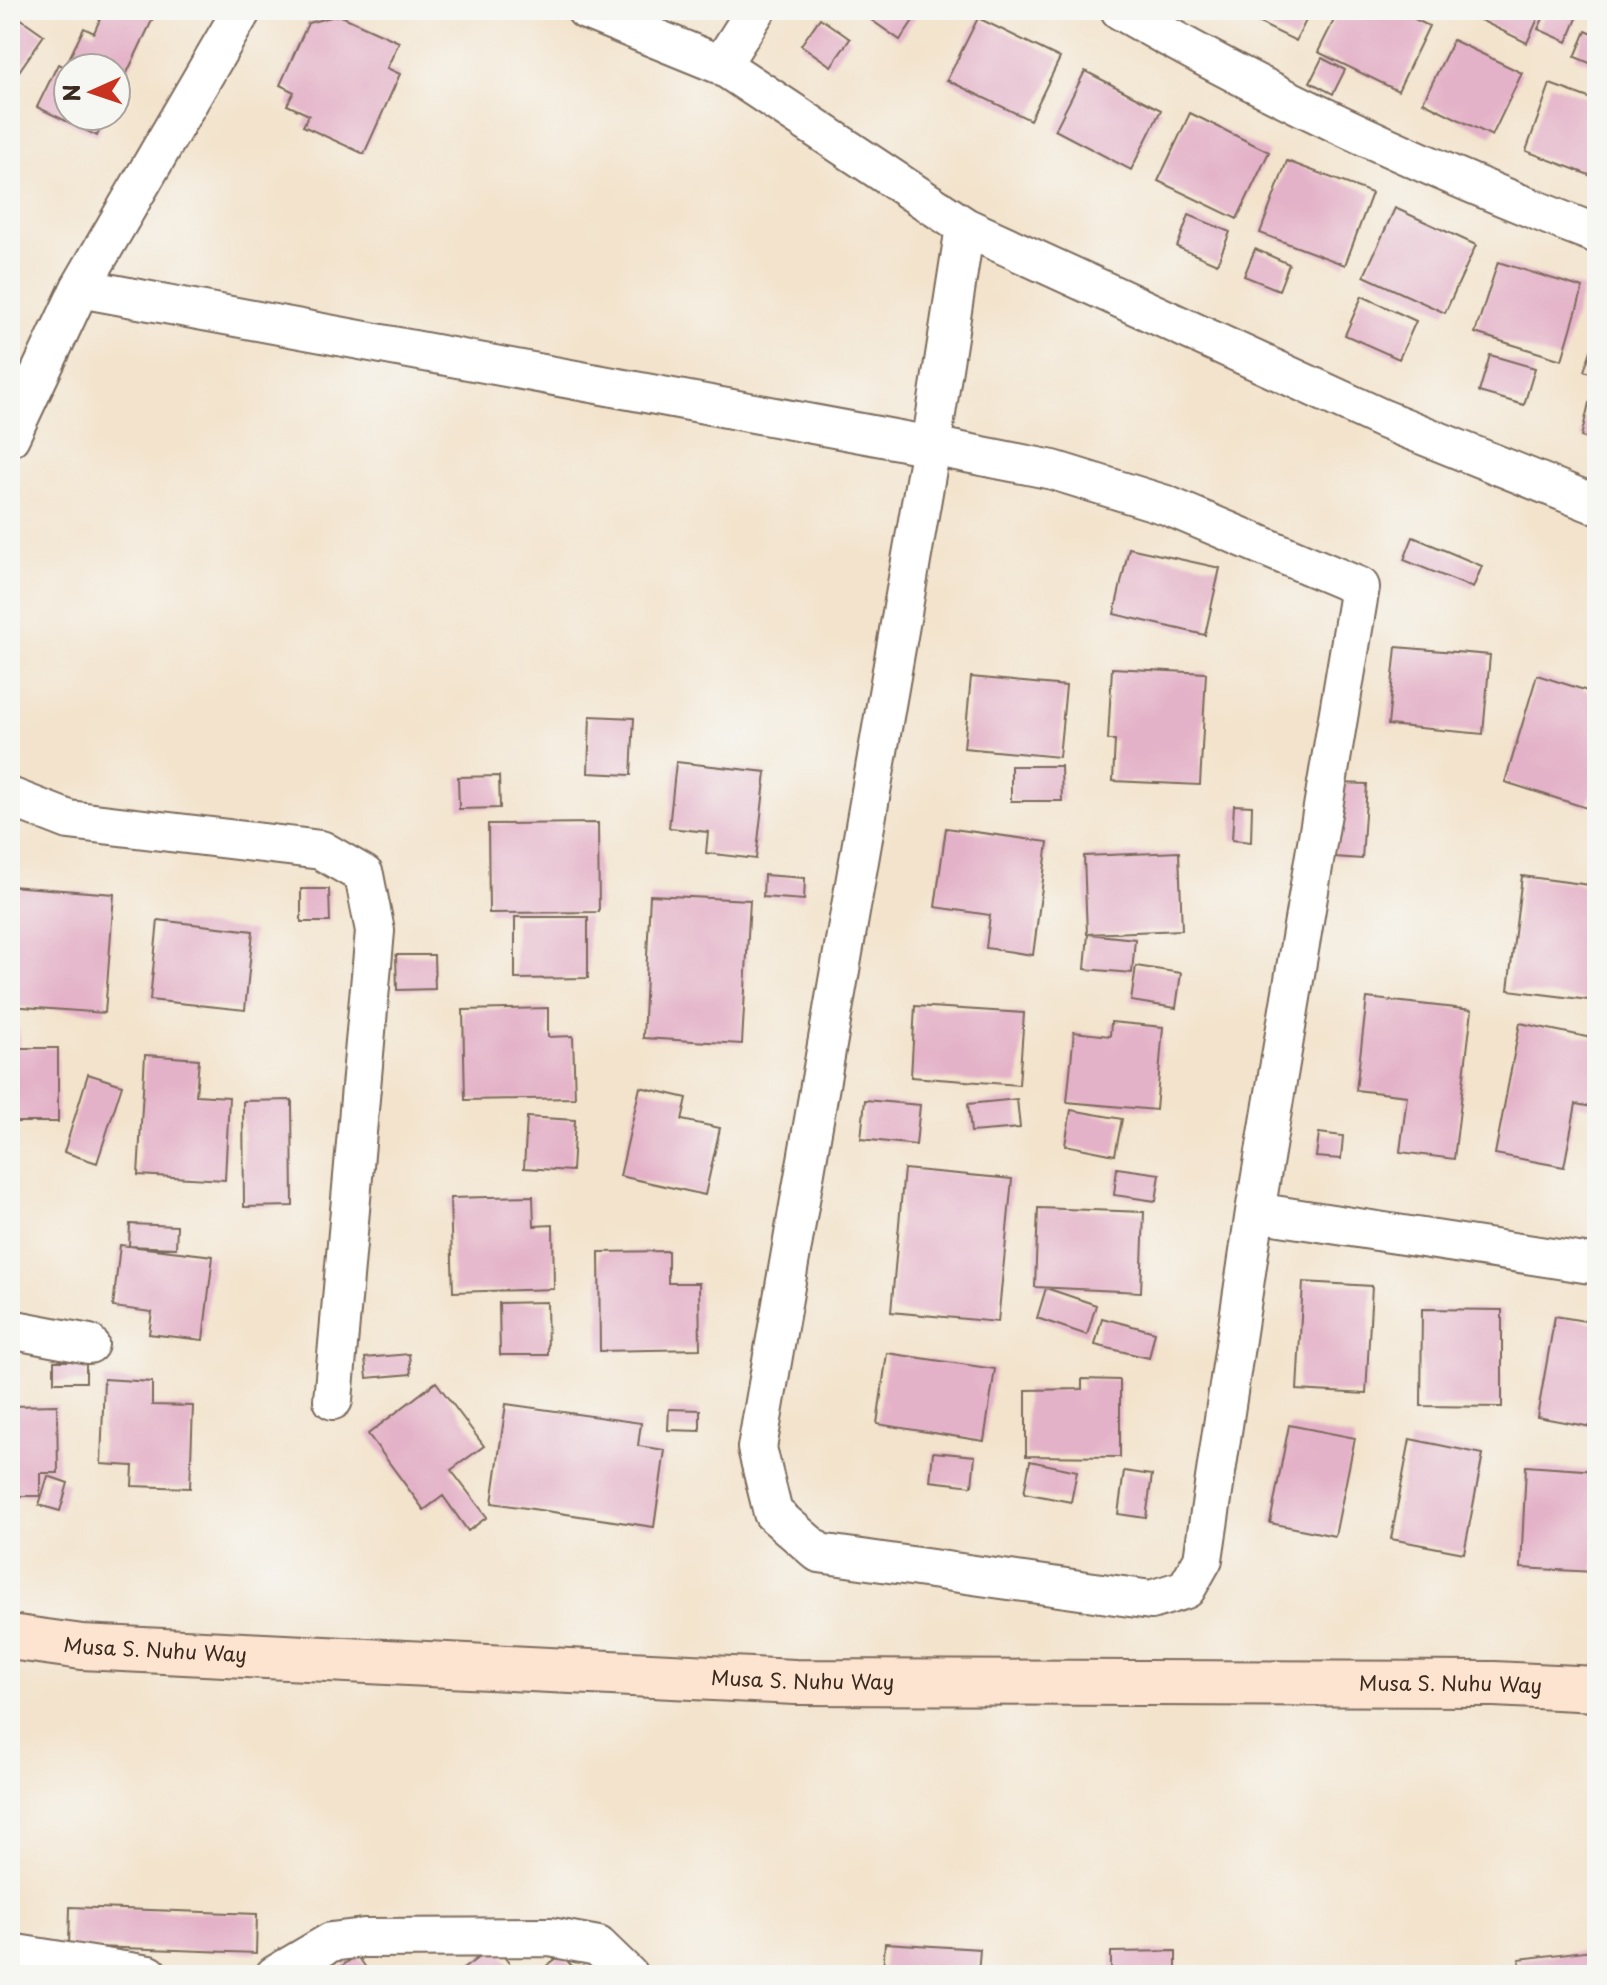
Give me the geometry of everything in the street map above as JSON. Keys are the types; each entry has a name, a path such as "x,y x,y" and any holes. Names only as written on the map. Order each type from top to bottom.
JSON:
{"street":[{"path":"10,437 80,288 242,10"},
{"path":"586,10 721,65 965,227 1383,419 1597,505"},
{"path":"721,65 756,10"},
{"path":"1120,10 1232,74 1374,142 1597,234"},
{"path":"80,288 931,446 1053,470 1166,505 1360,587 1255,1212 1203,1559 1186,1589 1151,1600 819,1553 773,1513 757,1448 931,446 965,227"},
{"path":"10,797 69,820 321,850 364,875 375,931 333,1400"},
{"path":"1255,1212 1597,1265"},
{"path":"10,1329 89,1344"},
{"name":"Musa S. Nuhu Way","path":"10,1637 82,1647 795,1682 1478,1684 1597,1689"},
{"path":"275,1975 331,1942 364,1938 550,1937 598,1946 628,1975"},
{"path":"10,1953 149,1975"}],"building":[{"path":"104,10 157,10 132,62 132,52 72,52 84,28 94,33"},
{"path":"857,10 920,10 900,40"},
{"path":"1233,10 1311,10 1296,41"},
{"path":"1339,10 1396,10 1429,26 1398,91 1318,52"},
{"path":"1472,10 1541,12 1527,43 1470,15"},
{"path":"1547,10 1564,10 1578,16 1567,42 1538,29"},
{"path":"10,11 44,35 15,77 10,73"},
{"path":"339,15 399,42 387,68 400,74 364,154 303,126 309,115 287,105 294,92 280,85 308,23"},
{"path":"820,18 850,39 831,66 801,45"},
{"path":"978,18 1060,58 1030,120 947,80"},
{"path":"1586,31 1597,36 1597,66 1575,57"},
{"path":"1453,40 1522,73 1492,136 1423,102"},
{"path":"1322,58 1345,70 1333,94 1310,82"},
{"path":"1085,71 1161,110 1131,170 1055,130"},
{"path":"52,76 52,114 37,107"},
{"path":"1550,84 1597,101 1597,178 1526,151"},
{"path":"1190,113 1269,152 1237,219 1158,181"},
{"path":"1287,161 1372,193 1345,265 1260,233"},
{"path":"1395,208 1476,245 1445,313 1364,276"},
{"path":"1189,215 1230,232 1217,264 1177,247"},
{"path":"1255,249 1289,264 1279,290 1244,276"},
{"path":"1498,262 1583,288 1562,360 1475,333"},
{"path":"1362,296 1416,321 1399,359 1345,335"},
{"path":"1597,333 1597,375 1584,371"},
{"path":"1490,355 1535,368 1524,405 1479,392"},
{"path":"1589,403 1597,405 1597,441 1581,437"},
{"path":"1413,537 1482,566 1473,588 1404,560"},
{"path":"1129,548 1220,568 1205,635 1114,614"},
{"path":"1396,647 1490,655 1483,734 1388,725"},
{"path":"1112,668 1206,673 1200,785 1113,781 1115,740 1108,740"},
{"path":"1537,675 1597,694 1597,776 1587,808 1505,782"},
{"path":"971,677 1066,686 1059,757 964,748"},
{"path":"590,716 634,718 631,775 588,773"},
{"path":"676,762 766,772 756,859 706,853 708,832 669,828"},
{"path":"1011,766 1061,766 1062,801 1011,801"},
{"path":"499,776 500,808 459,809 458,777"},
{"path":"1339,783 1367,784 1362,859 1334,857"},
{"path":"1234,805 1252,806 1251,842 1232,840"},
{"path":"598,823 599,912 489,913 488,824"},
{"path":"946,828 1048,842 1033,955 986,948 990,915 935,907"},
{"path":"1179,852 1182,930 1087,934 1084,856"},
{"path":"764,875 805,878 804,900 763,897"},
{"path":"1522,876 1597,886 1597,1001 1508,990"},
{"path":"10,886 114,894 105,1013 10,1006"},
{"path":"301,889 329,889 330,922 301,922"},
{"path":"650,895 750,900 742,1044 643,1038"},
{"path":"515,917 588,917 588,978 515,979"},
{"path":"158,920 253,931 245,1010 150,1000"},
{"path":"1088,934 1135,939 1132,973 1085,969"},
{"path":"396,955 434,955 435,989 397,990"},
{"path":"1136,966 1181,973 1176,1008 1131,1001"},
{"path":"1367,998 1472,1010 1454,1159 1400,1152 1407,1096 1356,1090"},
{"path":"915,1006 1024,1013 1019,1085 911,1077"},
{"path":"548,1008 548,1037 573,1036 575,1098 465,1100 463,1010"},
{"path":"1111,1022 1163,1027 1156,1110 1067,1102 1074,1032 1110,1036"},
{"path":"1520,1023 1597,1039 1597,1108 1576,1104 1564,1167 1495,1154"},
{"path":"10,1030 19,1030 19,1048 58,1048 58,1122 10,1122"},
{"path":"145,1055 199,1059 196,1095 229,1097 225,1180 138,1175"},
{"path":"88,1074 122,1085 97,1163 64,1152"},
{"path":"640,1087 687,1098 682,1120 720,1128 705,1195 620,1176"},
{"path":"1017,1099 1020,1128 971,1132 968,1104"},
{"path":"292,1100 293,1206 244,1207 243,1101"},
{"path":"865,1100 920,1105 916,1145 861,1139"},
{"path":"1071,1110 1122,1119 1115,1155 1065,1145"},
{"path":"527,1117 575,1120 572,1171 524,1168"},
{"path":"1319,1133 1343,1136 1341,1159 1316,1157"},
{"path":"1117,1168 1160,1174 1156,1201 1114,1195"},
{"path":"904,1169 1012,1179 998,1322 891,1312"},
{"path":"533,1196 534,1226 553,1225 554,1289 453,1292 450,1198"},
{"path":"1038,1208 1144,1212 1141,1292 1035,1287"},
{"path":"130,1224 177,1226 176,1248 129,1246"},
{"path":"120,1245 213,1256 203,1340 149,1334 152,1312 113,1307"},
{"path":"668,1251 668,1283 699,1283 700,1349 600,1351 599,1252"},
{"path":"1303,1282 1372,1286 1366,1394 1297,1390"},
{"path":"1046,1288 1096,1305 1087,1335 1037,1318"},
{"path":"547,1302 548,1355 500,1355 499,1303"},
{"path":"1422,1309 1502,1310 1502,1407 1421,1406"},
{"path":"1555,1316 1597,1323 1597,1428 1537,1417"},
{"path":"1102,1318 1155,1332 1149,1358 1095,1345"},
{"path":"887,1353 995,1369 984,1441 877,1424"},
{"path":"409,1354 411,1374 367,1378 365,1358"},
{"path":"54,1361 86,1361 86,1382 54,1382"},
{"path":"104,1379 152,1382 152,1405 193,1406 190,1488 132,1486 133,1466 101,1464"},
{"path":"1082,1379 1120,1380 1120,1457 1026,1456 1026,1390 1082,1389"},
{"path":"436,1382 484,1446 451,1470 487,1517 468,1531 443,1496 424,1510 368,1434"},
{"path":"506,1404 641,1423 638,1446 665,1450 654,1527 492,1503"},
{"path":"57,1405 58,1473 40,1473 40,1496 10,1496 10,1406"},
{"path":"669,1409 700,1410 700,1431 668,1430"},
{"path":"1289,1425 1355,1438 1335,1536 1270,1523"},
{"path":"1410,1439 1483,1454 1464,1553 1391,1539"},
{"path":"933,1452 975,1456 972,1486 930,1481"},
{"path":"1030,1461 1077,1471 1071,1502 1024,1493"},
{"path":"1526,1466 1597,1471 1594,1572 1521,1568"},
{"path":"1124,1471 1152,1475 1146,1518 1118,1514"},
{"path":"48,1476 68,1483 60,1511 39,1505"},
{"path":"70,1907 257,1914 256,1953 69,1946"},
{"path":"885,1943 980,1949 978,1975 883,1970"},
{"path":"495,1945 518,1975 455,1975"},
{"path":"1592,1950 1595,1975 1521,1975 1519,1959"},
{"path":"1176,1951 1176,1975 1111,1975 1111,1952"},
{"path":"562,1954 579,1975 541,1975 539,1972"},
{"path":"357,1955 371,1975 330,1975"}]}
